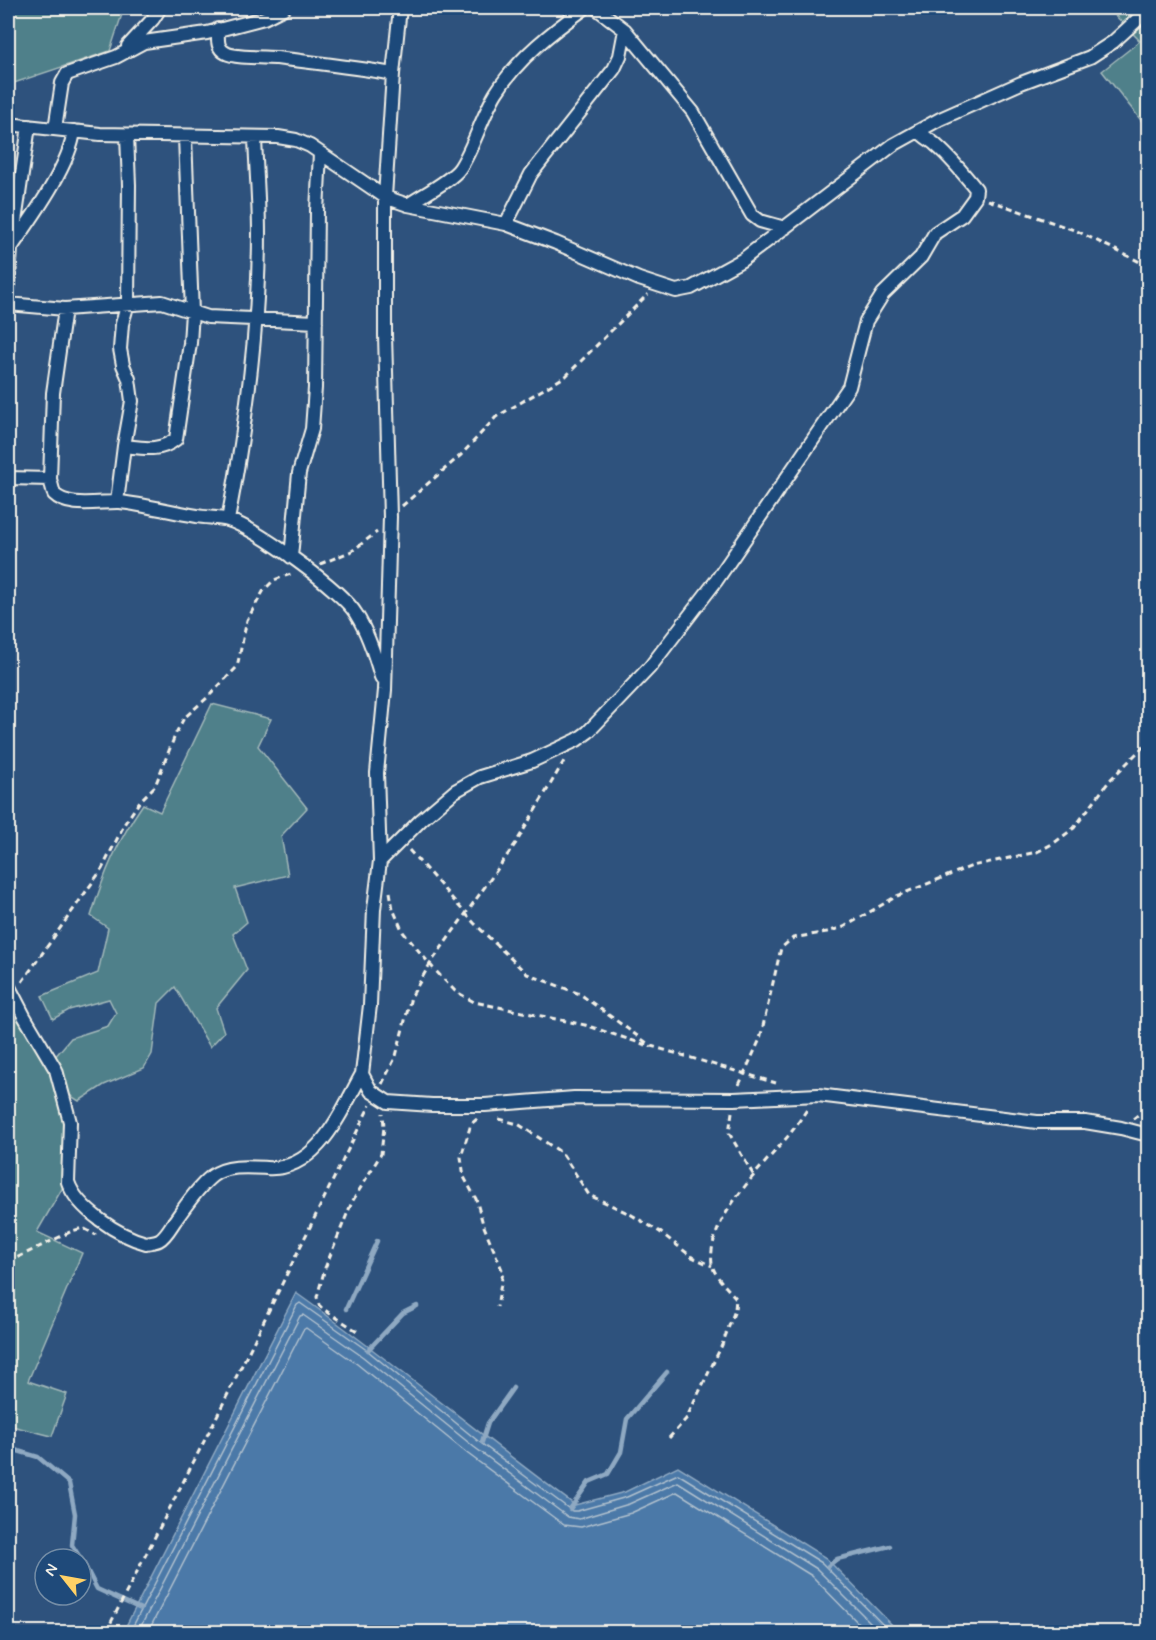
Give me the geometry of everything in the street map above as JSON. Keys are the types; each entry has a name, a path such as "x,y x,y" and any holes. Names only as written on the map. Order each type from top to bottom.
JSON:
{"street":[{"path":"116,57 148,25 160,8"},
{"path":"55,129 62,83 67,74 116,57 144,42 207,33 264,18 284,8"},
{"path":"11,991 50,1058 68,1109 71,1138 68,1182 71,1191 99,1219 146,1243 161,1239 192,1198 213,1176 224,1170 249,1167 269,1169 287,1165 306,1157 315,1150 362,1074 369,1005 374,909 380,861 377,773 385,690 390,518 385,324 385,197 400,8"},
{"path":"408,205 452,176 460,168 483,118 501,87 542,40 585,8"},
{"path":"596,8 625,30 693,112 752,215 760,221 786,228"},
{"path":"8,124 100,134 278,137 296,140 310,146 385,197 408,205 506,224 676,291 691,288 742,260 893,145 940,119 1021,83 1090,57 1113,42 1149,10"},
{"path":"218,29 218,45 224,52 233,56 277,58 393,74"},
{"path":"506,224 531,174 614,69 620,57 625,30"},
{"path":"8,292 9,250 29,126"},
{"path":"9,250 59,171 73,143 74,130"},
{"path":"380,861 421,820 455,791 480,777 532,761 577,740 588,732 650,667 716,581 849,387 866,321 883,294 921,256 934,233 962,215 971,204 976,189 955,163 919,131"},
{"path":"117,502 132,401 129,379 120,349 122,324 128,303 127,135"},
{"path":"124,446 153,449 166,447 176,440 190,343 192,312 184,137"},
{"path":"228,520 250,389 256,320 259,233 255,137"},
{"path":"291,557 299,473 312,429 315,388 320,153"},
{"path":"8,304 65,309 162,302 208,317 316,322"},
{"path":"65,309 53,393 50,478 54,494 66,501 117,502 228,520 253,532 291,557 346,600 356,613 372,646 385,690"},
{"path":"8,478 50,478"},
{"path":"362,1074 376,1101 388,1102 484,1109 574,1098 734,1099 818,1095 1037,1122 1085,1122 1121,1128 1149,1136"}],"path":[{"path":"975,194 1077,231 1149,266"},
{"path":"11,991 31,968 102,869 125,823 140,801 155,786 184,718 237,667 246,620 264,590 274,580 352,551 371,538 390,518 461,455 496,417 566,376 657,285"},
{"path":"754,1176 729,1133 734,1099 760,1039 781,948 793,938 844,927 897,896 972,866 1037,852 1054,843 1074,828 1110,780 1149,742"},
{"path":"106,1632 215,1420 371,1103 376,1101 396,1056 411,997 430,964 516,843 565,761"},
{"path":"390,888 393,909 404,932 455,991 474,1002 585,1025 651,1046"},
{"path":"357,1331 323,1309 317,1297 325,1268 352,1202 381,1154 384,1127 382,1109"},
{"path":"497,1307 503,1272 483,1224 476,1199 464,1177 461,1157 471,1124 484,1109 518,1124 562,1153 589,1195 640,1220 660,1232 692,1257 712,1266"},
{"path":"8,1262 82,1228 103,1238"}],"green space":[{"path":"8,8 124,8 110,51 8,85"},
{"path":"1108,8 1148,8 1148,129 1102,71 1140,41"},
{"path":"212,704 271,719 258,746 307,808 281,836 288,875 235,888 247,922 233,934 247,970 216,1008 224,1032 210,1047 175,987 159,1003 152,1054 144,1068 104,1085 79,1101 57,1087 65,1109 66,1182 37,1232 82,1253 28,1381 67,1394 52,1436 8,1425 8,994 19,1020 49,1064 71,1038 108,1026 116,1013 109,999 69,1010 53,1019 42,996 98,973 108,928 91,916 106,872 126,831 143,804 160,812"}],"water":[{"path":"296,1293 575,1505 625,1492 678,1466 826,1558 899,1632 123,1632"}],"waterway":[{"path":"346,1309 377,1241"},
{"path":"368,1350 403,1313 417,1306"},
{"path":"570,1509 589,1482 608,1474 621,1452 627,1419 667,1372"},
{"path":"482,1442 488,1423 513,1388"},
{"path":"8,1448 38,1457 69,1483 75,1514 72,1545 97,1589 141,1609"},
{"path":"828,1566 837,1559 890,1546"}]}
